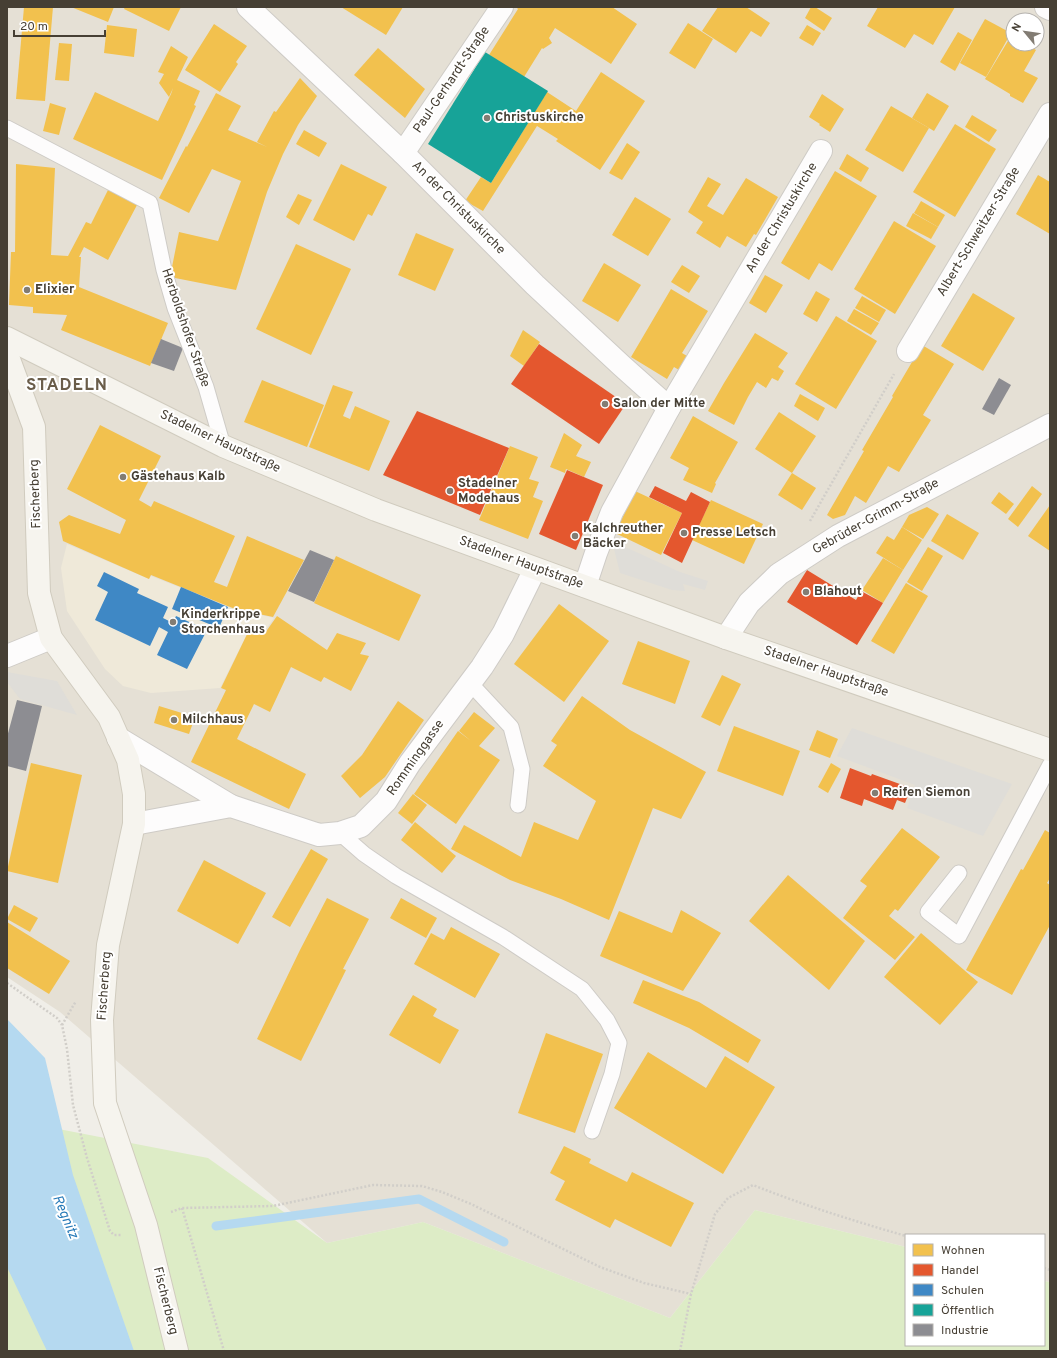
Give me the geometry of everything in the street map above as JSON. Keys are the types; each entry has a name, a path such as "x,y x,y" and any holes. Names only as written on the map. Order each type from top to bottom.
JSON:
{"main road":[{"name":"Stadelner Hauptstraße","path":"7,338 222,446 376,510 726,638 1050,750"},
{"name":"Fischerberg","path":"7,354 34,427 39,593 51,638 108,717 130,767 134,794 134,824 108,945 102,1020 105,1103 146,1225 177,1351"}],"street":[{"name":"An der Christuskirche","path":"248,7 403,153 535,284 669,408"},
{"name":"Paul-Gerhardt-Straße","path":"403,153 502,7"},
{"path":"1046,7 1050,9"},
{"name":"Albert-Schweitzer-Straße","path":"908,351 1050,114"},
{"name":"An der Christuskirche","path":"586,586 596,553 612,512 669,408 821,151"},
{"name":"Gebrüder-Grimm-Straße","path":"726,638 748,603 779,574 838,536 1050,425"},
{"name":"Romminggasse","path":"118,738 231,806 319,835 340,833 361,826 386,801 410,763 470,683 503,634 535,569"},
{"path":"7,656 51,638"},
{"name":"Romminggasse","path":"134,824 231,806"}],"lane":[{"name":"Herboldshofer Straße","path":"7,128 150,203 175,308 206,387 222,446"},
{"path":"470,683 511,727 522,769 518,804"},
{"path":"959,873 928,912 959,936 1050,765"},
{"path":"340,833 364,854 396,876 503,937 582,990 607,1020 619,1042 612,1074 592,1131"}],"path":[{"path":"806,527 908,351"},
{"path":"7,983 57,1018 62,1025 68,1049 73,1105 87,1158 110,1231 114,1235 121,1235 146,1225"},
{"path":"680,1351 691,1294 715,1214 728,1198 753,1185 794,1201 859,1223 905,1236"},
{"path":"224,1351 182,1208 273,1206 373,1186 422,1186 442,1192 471,1204 600,1267 644,1283 691,1294"}],"shaded area":[{"path":"7,7 1050,7 1050,1282 1045,1281 1045,1234 905,1234 905,1247 755,1210 670,1318 423,1222 327,1243 60,1012 7,977"},
{"path":"612,541 680,572 708,581 705,590 683,584 685,591 672,590 620,573"},
{"name":"Kinderkrippe Storchenhaus","path":"67,544 149,579 151,576 234,609 274,618 264,632 251,626 220,688 151,693 123,686 105,669 67,611 61,568"},
{"path":"7,672 57,681 77,715 20,699 7,682"},
{"name":"Reifen Siemon","path":"852,728 1012,784 983,836 907,808 915,785 837,756"}],"green space":[{"path":"7,1119 208,1158 327,1243 423,1222 670,1318 755,1210 905,1247 905,1346 1045,1346 1045,1281 1050,1282 1050,1351 7,1351"}],"water":[{"name":"Regnitz","path":"7,1019 45,1058 73,1175 134,1351 47,1351 7,1267"}],"building: Wohnen":[{"path":"24,7 53,7 45,101 16,99"},
{"path":"71,7 114,7 108,22"},
{"path":"125,7 181,7 169,31 124,9"},
{"path":"341,7 403,7 386,35"},
{"path":"516,7 612,7 637,24 611,64 555,28 549,38 552,43 543,49 542,48 524,77 489,55 518,9"},
{"path":"718,7 746,7 770,23 761,37 751,31 736,53 702,31"},
{"path":"811,7 815,7 832,18 824,31 805,18"},
{"path":"878,7 955,7 933,45 914,34 905,48 867,26"},
{"path":"985,19 1005,30 1005,44 986,77 960,63"},
{"path":"688,23 713,39 695,69 669,53"},
{"path":"214,24 247,46 236,62 238,64 220,92 185,70"},
{"path":"107,25 137,29 134,57 104,53"},
{"path":"807,25 821,33 813,46 799,38"},
{"path":"958,32 972,40 955,71 940,62"},
{"path":"59,43 72,44 69,81 55,80"},
{"path":"171,46 188,57 177,80 200,91 194,105 196,106 162,180 73,139 95,92 158,121 171,94 173,88 169,97 159,83 164,74 158,72"},
{"path":"1005,46 1005,52 1035,52 1024,71 1038,78 1023,103 985,79"},
{"path":"378,48 425,89 405,118 354,75"},
{"path":"601,72 645,101 600,170 556,141 558,139 537,126 483,211 465,201 481,177 491,183 547,92 576,111"},
{"path":"300,78 317,96 298,125 283,154 267,192 236,290 170,277 179,232 218,241 241,181 212,169 189,213 159,198 216,93 241,106 228,130 267,147 257,142 274,111 276,112"},
{"path":"927,93 949,106 934,131 912,118"},
{"path":"822,94 844,109 830,132 809,117"},
{"path":"50,103 66,108 59,135 43,131"},
{"path":"891,106 929,128 903,172 865,150"},
{"path":"972,115 997,130 989,142 965,127"},
{"path":"955,124 996,149 955,217 913,192"},
{"path":"304,130 327,143 319,157 296,144"},
{"path":"627,143 640,152 622,180 609,173"},
{"path":"847,154 869,168 861,182 839,169"},
{"path":"16,164 55,168 51,255 68,256 86,222 91,224 108,190 137,205 108,260 84,247 79,257 81,257 79,287 168,323 150,366 61,330 67,315 33,313 33,307 9,305 11,252 15,252"},
{"path":"341,164 387,187 372,216 368,214 354,241 313,220"},
{"path":"835,171 877,196 832,271 819,263 809,280 781,263"},
{"path":"1038,175 1050,182 1050,234 1016,214"},
{"path":"708,177 721,184 707,206 723,215 746,178 778,197 756,235 754,234 746,247 727,236 720,248 696,233 703,222 688,212"},
{"path":"298,194 312,200 299,225 286,217"},
{"path":"635,197 671,219 648,256 612,235"},
{"path":"921,201 945,215 938,227 914,213"},
{"path":"913,213 938,227 931,239 906,226"},
{"path":"894,221 936,246 895,314 854,289"},
{"path":"416,233 454,249 435,291 398,275"},
{"path":"296,244 351,269 311,355 256,329"},
{"path":"604,263 641,285 618,322 582,301"},
{"path":"682,265 700,276 689,293 671,282"},
{"path":"765,275 783,285 766,313 749,303"},
{"path":"671,289 708,311 682,353 687,356 679,370 674,367 667,379 631,357"},
{"path":"816,291 830,299 817,322 803,314"},
{"path":"973,293 1015,318 983,371 941,346"},
{"path":"862,296 886,310 879,322 855,308"},
{"path":"854,309 879,323 871,335 847,321"},
{"path":"836,316 877,341 836,409 795,384"},
{"path":"523,330 540,342 524,366 510,356"},
{"path":"755,333 788,353 778,367 784,371 778,381 772,378 766,388 757,382 734,425 708,411"},
{"path":"922,345 954,364 923,415 931,420 899,472 888,466 866,503 855,496 845,515 833,519 827,515 864,451 862,450 893,397 892,396"},
{"path":"262,380 324,405 307,447 244,422"},
{"path":"333,385 353,392 343,416 350,419 355,406 390,421 369,471 309,447"},
{"path":"800,394 825,408 818,421 794,406"},
{"path":"779,412 816,436 792,473 755,449"},
{"path":"693,416 738,442 715,483 716,484 712,493 683,480 689,468 670,458"},
{"path":"100,425 161,456 139,500 151,507 154,501 235,536 214,582 227,587 247,536 304,560 273,617 235,609 151,575 149,579 63,541 59,522 69,515 120,534 126,520 67,489"},
{"path":"564,433 582,445 576,456 591,462 584,477 566,469 565,473 550,467"},
{"path":"510,446 538,457 529,479 539,482 533,497 543,501 528,539 479,520"},
{"path":"792,473 816,488 802,510 778,495"},
{"path":"1032,486 1042,494 1018,527 1008,519"},
{"path":"635,491 682,513 661,555 615,533"},
{"path":"999,492 1014,504 1006,514 991,503"},
{"path":"711,500 763,524 744,564 692,540"},
{"path":"1050,505 1050,551 1028,536"},
{"path":"927,507 939,514 923,539 902,527 909,515"},
{"path":"947,514 979,533 963,560 931,541"},
{"path":"902,527 922,540 903,570 876,553 887,536 894,540"},
{"path":"928,547 943,556 922,591 907,582"},
{"path":"336,556 421,595 399,641 314,603"},
{"path":"883,558 903,570 883,603 862,590"},
{"path":"906,583 928,596 894,654 871,641"},
{"path":"559,604 609,641 564,702 514,664"},
{"path":"277,616 327,650 337,633 366,643 360,654 369,656 351,691 324,677 321,682 291,667 270,712 254,704 237,739 306,774 289,809 191,762 226,690 221,688 251,626 265,633"},
{"path":"638,641 690,661 675,704 622,684"},
{"path":"722,675 741,684 720,726 701,717"},
{"path":"582,696 630,730 706,772 681,819 653,808 609,920 561,899 510,880 451,849 464,825 521,857 534,822 578,840 596,801 543,766 557,745 551,741"},
{"path":"398,701 424,720 385,777 360,798 341,776 362,755"},
{"name":"Milchhaus","path":"159,706 195,717 189,734 154,723"},
{"path":"474,712 495,728 479,746 500,760 456,824 414,794 458,731 471,741 459,731"},
{"path":"734,726 800,751 783,796 717,771"},
{"path":"817,730 838,739 830,758 809,750"},
{"path":"31,763 82,775 58,883 7,871"},
{"path":"831,763 841,769 828,793 818,787"},
{"path":"413,794 427,805 412,824 398,813"},
{"path":"415,822 456,856 442,873 401,840"},
{"path":"902,828 940,857 898,911 895,909 889,916 915,937 895,960 843,918 867,886 860,881"},
{"path":"1045,830 1050,833 1050,878 1047,883 1050,885 1050,925 1012,995 966,970 1021,869 1023,870"},
{"path":"311,849 328,859 290,927 272,917"},
{"path":"204,860 266,893 238,944 177,911"},
{"path":"788,875 865,941 829,990 749,921"},
{"path":"327,898 369,919 343,969 346,970 301,1061 257,1039"},
{"path":"401,898 437,918 426,938 390,918"},
{"path":"14,905 38,918 30,932 7,919"},
{"path":"681,910 721,933 683,991 600,956 619,911 672,933"},
{"path":"7,922 70,961 49,994 7,968"},
{"path":"451,927 500,954 475,998 414,964 431,933 444,940"},
{"path":"921,933 978,982 940,1025 884,977"},
{"path":"643,980 699,1002 761,1040 748,1063 689,1028 633,1003"},
{"path":"413,995 437,1009 433,1016 459,1030 440,1064 389,1035"},
{"path":"546,1033 603,1054 575,1133 518,1113"},
{"path":"648,1052 706,1088 725,1056 775,1087 723,1174 614,1108"},
{"path":"564,1146 591,1159 589,1163 627,1182 632,1172 694,1203 671,1247 615,1219 610,1228 555,1200 565,1181 550,1173"}],"building: Handel":[{"path":"539,344 626,404 599,444 511,384"},
{"path":"417,411 509,448 480,515 383,475"},
{"path":"567,470 603,485 576,550 539,534"},
{"name":"Presse Letsch","path":"655,486 686,501 691,492 710,502 682,563 663,553 682,513 649,497"},
{"path":"807,570 856,600 861,591 883,603 857,645 787,602"},
{"name":"Reifen Siemon","path":"850,768 911,788 905,803 897,800 893,810 864,799 862,806 840,798"}],"building: Schulen":[{"path":"104,572 139,589 137,593 168,607 163,618 173,623 176,616 207,630 187,669 157,655 168,632 159,627 150,646 95,620 108,592 97,586"},
{"path":"181,587 228,607 219,628 172,609"}],"building: Öffentlich":[{"name":"Christuskirche","path":"485,52 548,91 491,183 428,144"}],"building: Industrie":[{"path":"161,339 183,348 174,371 151,363"},
{"path":"999,378 1011,385 994,415 982,409"},
{"path":"310,550 334,560 314,602 288,591"},
{"path":"17,700 42,706 26,771 7,766 7,737"}],"waterway":[{"path":"216,1226 419,1199 504,1242"}],"place":[{"name":"Christuskirche","path":"487,118"},
{"name":"Elixier","path":"27,290"},
{"name":"Salon der Mitte","path":"605,404"},
{"name":"Gästehaus Kalb","path":"123,477"},
{"name":"Stadelner Modehaus","path":"450,491"},
{"name":"Presse Letsch","path":"684,533"},
{"name":"Kalchreuther Bäcker","path":"575,536"},
{"name":"Blahout","path":"806,592"},
{"name":"Kinderkrippe Storchenhaus","path":"173,622"},
{"name":"Milchhaus","path":"174,720"},
{"name":"Reifen Siemon","path":"875,793"}],"district":[{"name":"STADELN","path":"67,386"}]}
